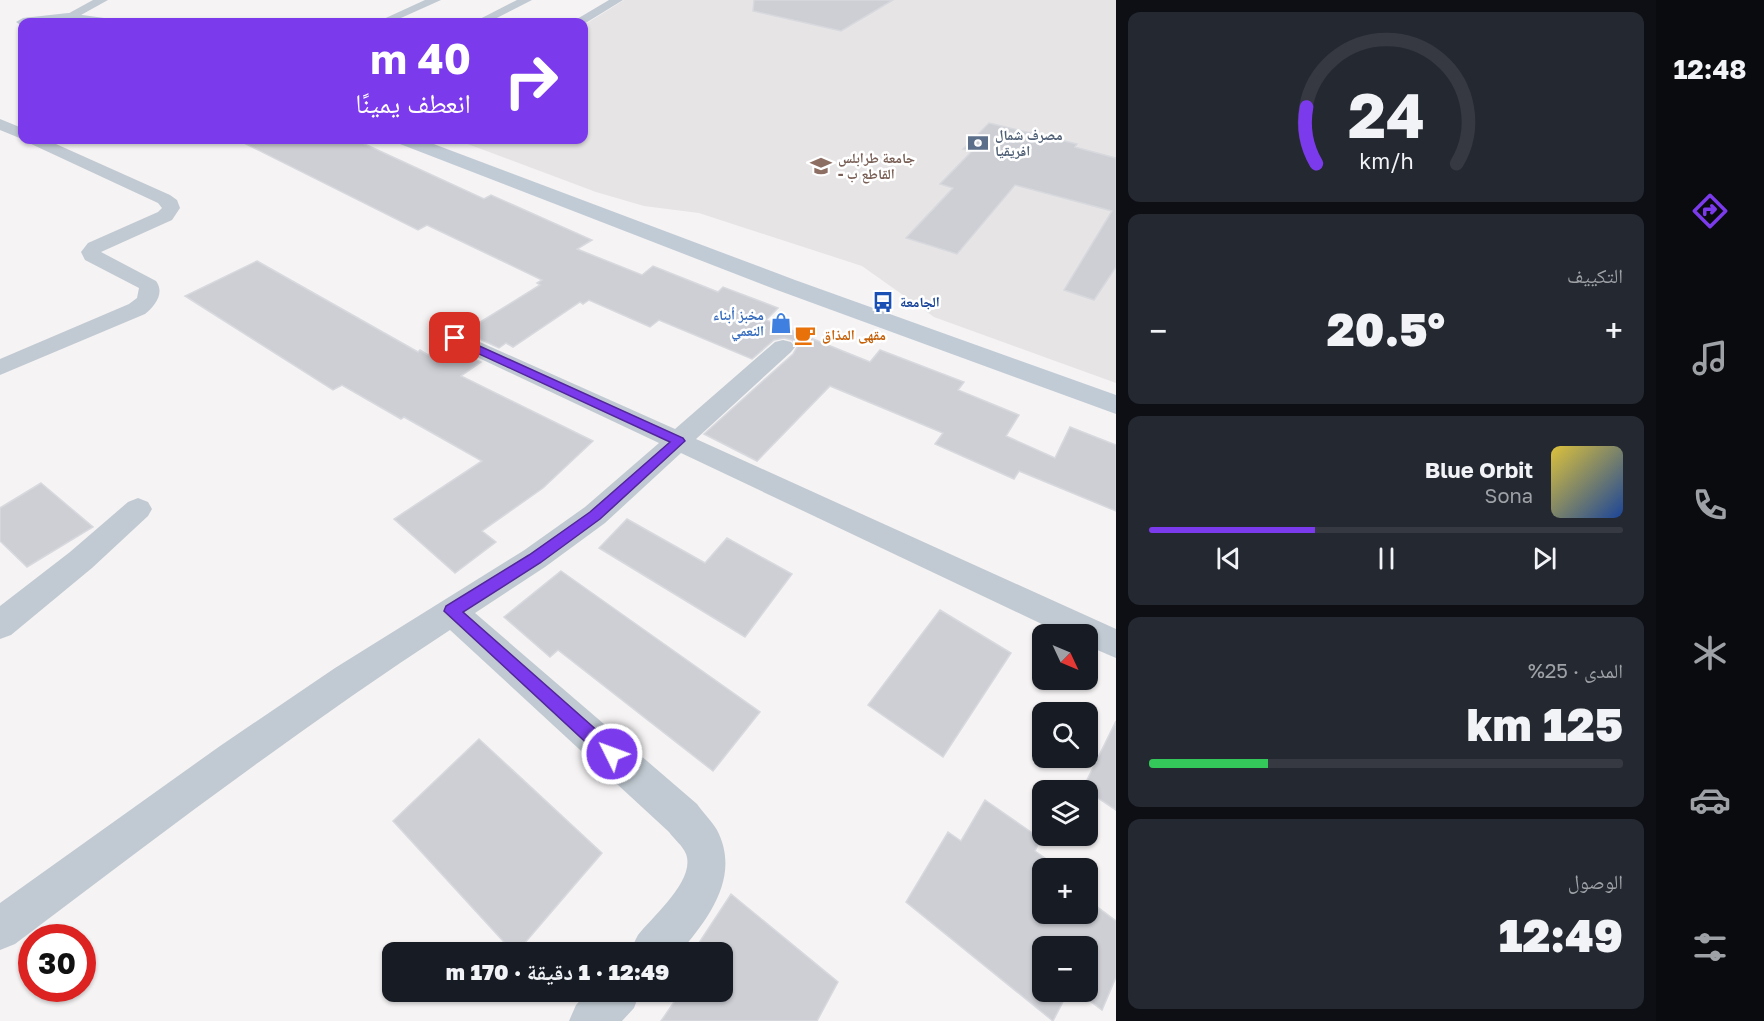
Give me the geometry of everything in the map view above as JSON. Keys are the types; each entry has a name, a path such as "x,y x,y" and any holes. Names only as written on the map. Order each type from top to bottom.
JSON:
{"street":[{"path":"68,17 102,0"},
{"path":"392,18 435,0"},
{"path":"488,18 526,0"},
{"path":"585,18 617,0"},
{"path":"59,18 75,18"},
{"path":"6,27 18,23"},
{"path":"0,124 18,132"},
{"path":"0,368 144,304 149,298 149,285 92,256 91,252 95,248 165,216 171,208 171,204 164,199 44,144"},
{"path":"417,144 786,285 1116,405"},
{"path":"455,338 1116,644"},
{"path":"0,929 233,758 451,611 534,559 595,515 783,347"},
{"path":"0,625 81,560 138,509"},
{"path":"451,611 683,818 704,846 707,869 692,906 660,942"},
{"path":"592,1021 609,1002"}],"shaded area":[{"name":"جامعة طرابلس - القاطع ب","path":"624,0 1116,0 1116,383 934,317 862,266 699,213 644,206 596,192 468,144 588,144 588,22"}],"building":[{"path":"754,0 893,0 841,31 753,11"},
{"path":"989,123 1077,144 1075,147 1116,158 1116,267 1094,300 1064,290 1112,211 1015,185 957,254 906,238 953,188 940,184 972,151 963,149"},
{"path":"246,144 365,144 484,199 491,195 592,240 577,249 642,275 653,266 718,292 723,287 778,308 766,320 870,362 880,350 964,382 958,390 1019,415 1006,436 1055,458 1070,427 1116,445 1116,511 1019,471 1014,479 935,444 943,433 830,386 757,461 704,434 793,354 797,347 792,340 784,338 774,340 752,359 659,320 650,327 589,300 583,304 580,302 513,347 506,343 499,348 464,332 540,285 537,283 542,280 427,225 418,230"},
{"path":"257,261 418,352 420,350 428,355 445,344 481,362 461,376 593,441 543,488 482,531 496,542 455,573 394,519 482,461 342,385 333,390 185,296"},
{"path":"41,483 93,527 27,567 0,541 0,508"},
{"path":"627,519 705,563 727,538 792,574 745,637 599,548"},
{"path":"561,571 760,712 713,771 558,650 550,657 504,617"},
{"path":"940,610 1011,653 943,757 868,705"},
{"path":"1116,721 1116,810 1098,798 1098,780 1087,780 1093,768 1098,768 1098,758"},
{"path":"479,739 602,853 526,942 504,942 393,821"},
{"path":"985,800 1032,833 1032,846 1038,846 1035,851 1045,858 1032,858 1032,924 1098,924 1098,908 1116,921 1116,977 1102,1010 1091,1002 1098,1002 1098,936 1032,936 1032,1002 1063,1002 1053,1021 906,902 948,832 961,841"},
{"path":"731,894 838,982 817,1021 661,1021 674,1002 733,1002 733,942 700,942"}],"place":[{"name":"مصرف شمال افريقيا","path":"978,143"},
{"name":"جامعة طرابلس - القاطع ب","path":"821,166"},
{"name":"الجامعة","path":"883,302"},
{"name":"مخبز أبناء النعمي","path":"781,323"},
{"name":"مقهى المذاق","path":"805,335"}],"route":[{"path":"455,338 679,441 595,515 534,559 451,611 612,754"}]}
